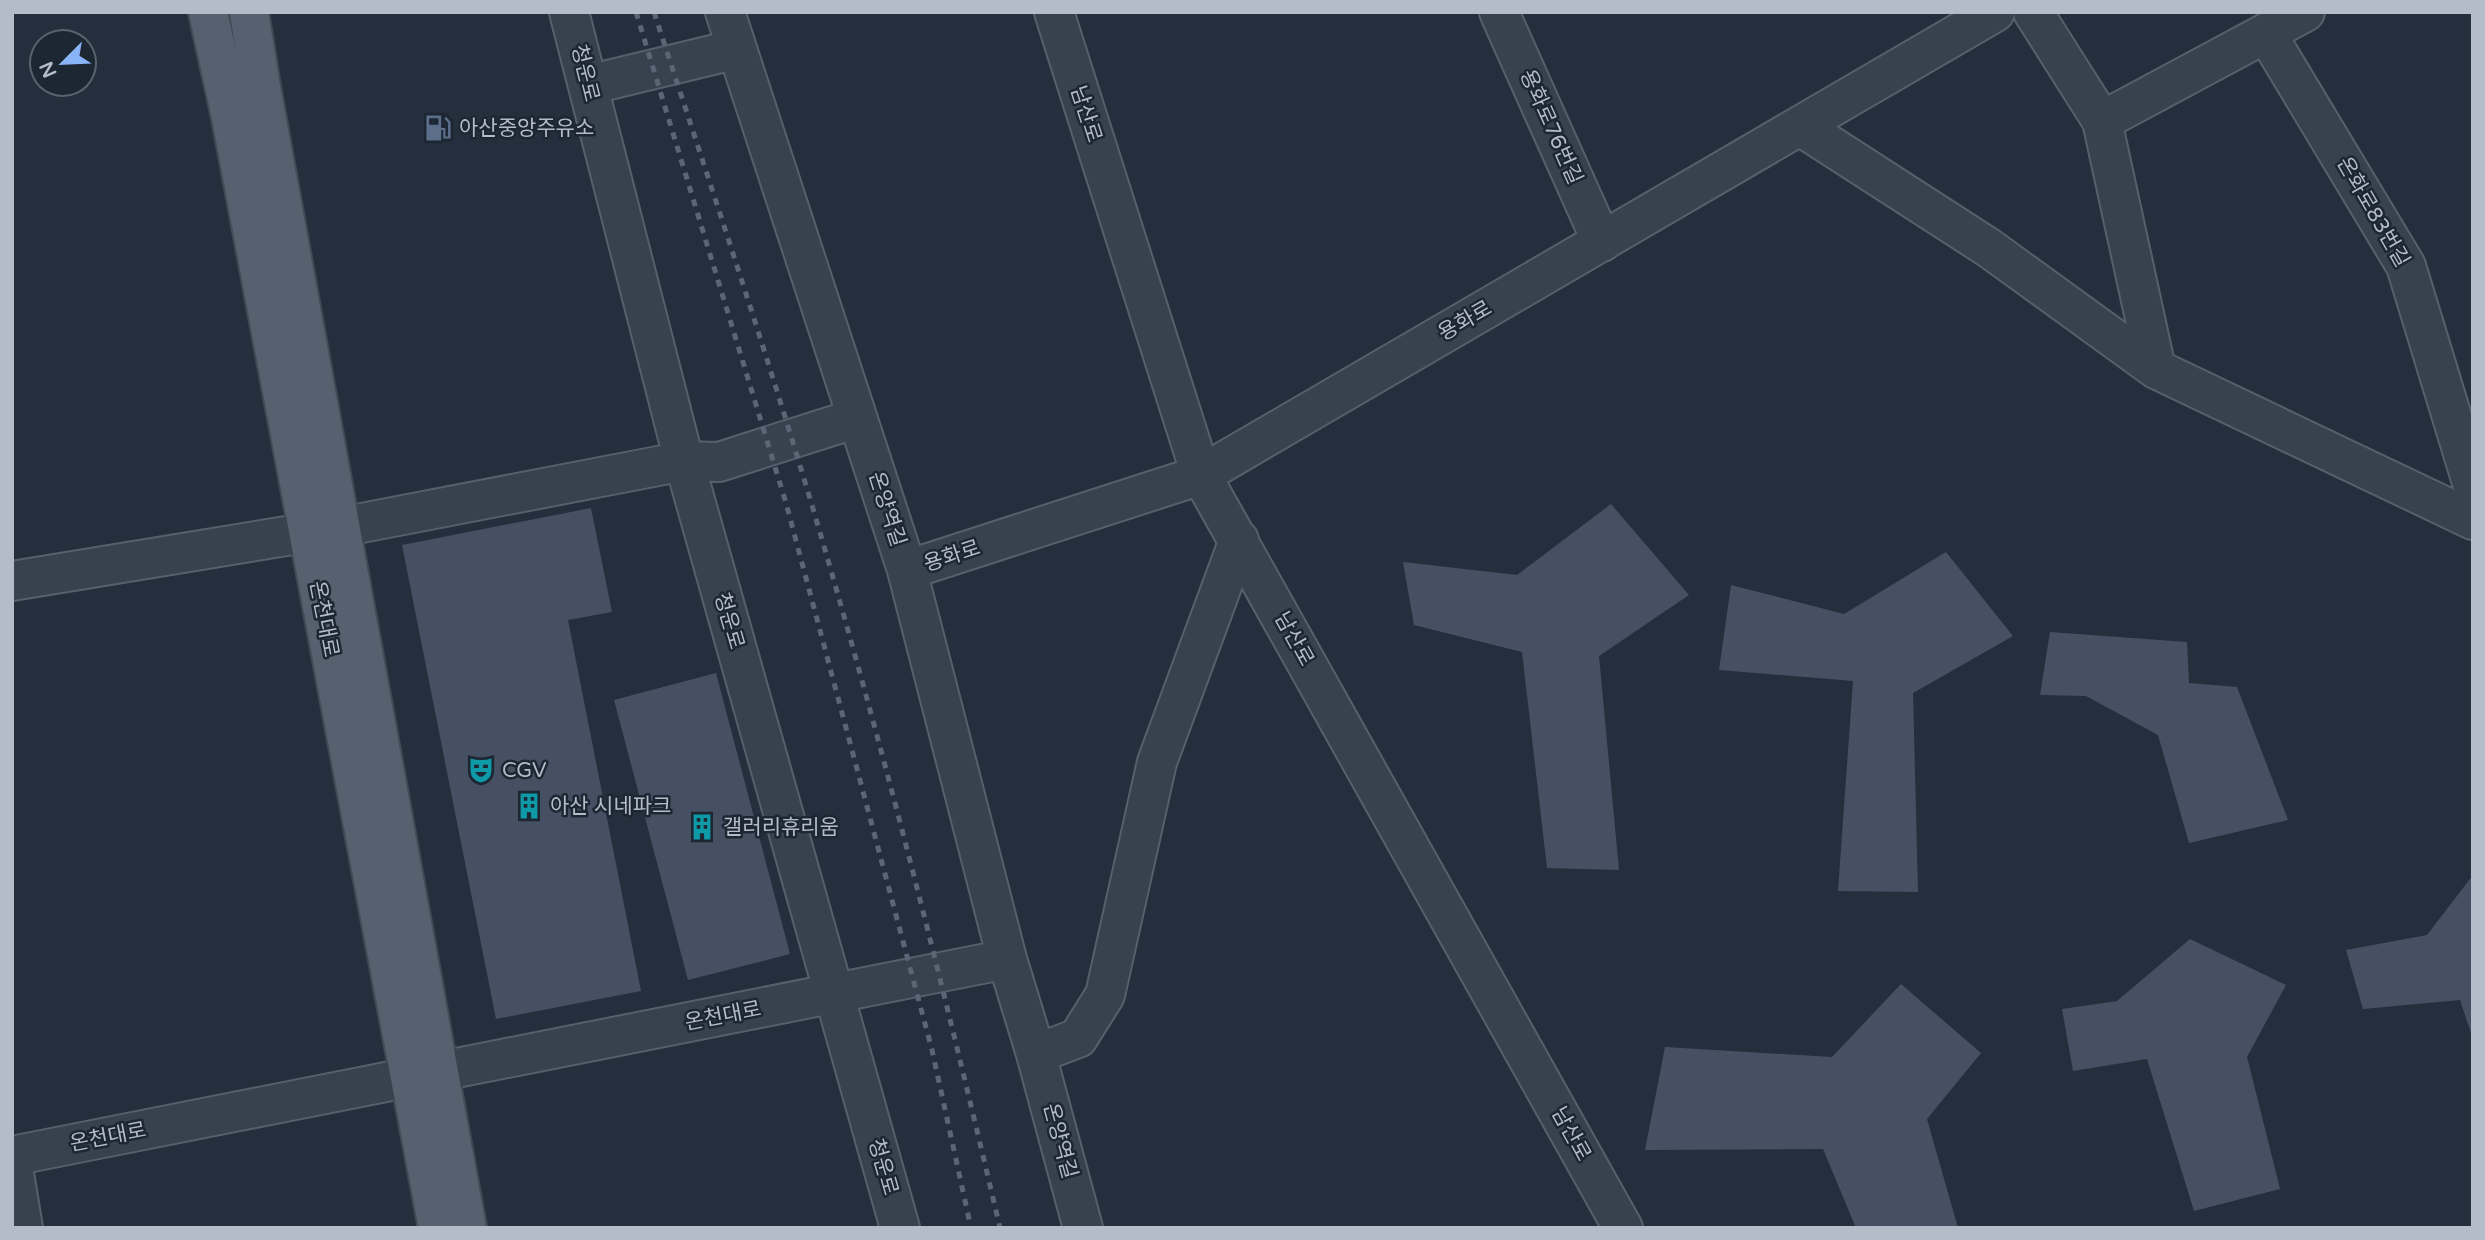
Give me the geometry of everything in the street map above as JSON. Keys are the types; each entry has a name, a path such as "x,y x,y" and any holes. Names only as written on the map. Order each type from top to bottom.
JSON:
{"main road":[{"name":"온천대로","path":"208,12 324,529"},
{"name":"온천대로","path":"249,12 324,529 425,1075 467,1228"},
{"name":"온천대로","path":"425,1075 438,1228"}],"street":[{"name":"청운로","path":"569,12 684,461 900,1228"},
{"name":"온양역길","path":"725,12 907,570 1007,959 1083,1228"},
{"name":"남산로","path":"1054,12 1201,475 1623,1228"},
{"name":"용화로76번길","path":"1499,12 1602,242"},
{"name":"용화로","path":"907,570 1201,475 1995,12"},
{"path":"2033,12 2102,121 2156,369"},
{"path":"2102,121 2305,12"},
{"name":"온화로83번길","path":"2266,33 2406,266 2473,486"},
{"path":"588,85 737,49"},
{"path":"1800,126 1989,248 2156,369 2473,520"},
{"path":"12,581 324,529 684,461 719,462 857,418"},
{"path":"1036,1054 1078,1038 1105,995 1157,762 1239,540"},
{"name":"온천대로","path":"12,1158 1007,959"},
{"path":"12,1158 23,1228"}],"building":[{"path":"1611,504 1689,595 1599,656 1619,870 1547,868 1522,652 1414,625 1403,562 1517,575"},
{"name":"아산 시네파크","path":"591,508 612,612 568,620 641,991 496,1019 402,545"},
{"path":"1946,552 2013,636 1913,693 1918,892 1838,891 1853,681 1719,670 1731,585 1844,614"},
{"path":"2050,632 2187,642 2189,683 2237,687 2288,820 2189,843 2158,735 2086,696 2040,695"},
{"name":"갤러리휴리움","path":"716,673 790,954 688,980 614,700"},
{"path":"2473,875 2473,1039 2460,1000 2363,1009 2346,950 2427,935"},
{"path":"2190,939 2286,985 2247,1057 2280,1189 2194,1211 2147,1059 2073,1071 2062,1009 2117,1001"},
{"path":"1901,984 1981,1053 1927,1119 1958,1228 1856,1228 1823,1149 1645,1150 1665,1047 1832,1057"}],"railway":[{"path":"636,12 786,503 932,1050 971,1228"},
{"path":"654,12 773,379 837,592 911,864 1000,1228"}],"place":[{"name":"아산중앙주유소","path":"438,128"},
{"name":"CGV","path":"481,770"},
{"name":"아산 시네파크","path":"529,806"},
{"name":"갤러리휴리움","path":"702,827"}]}
